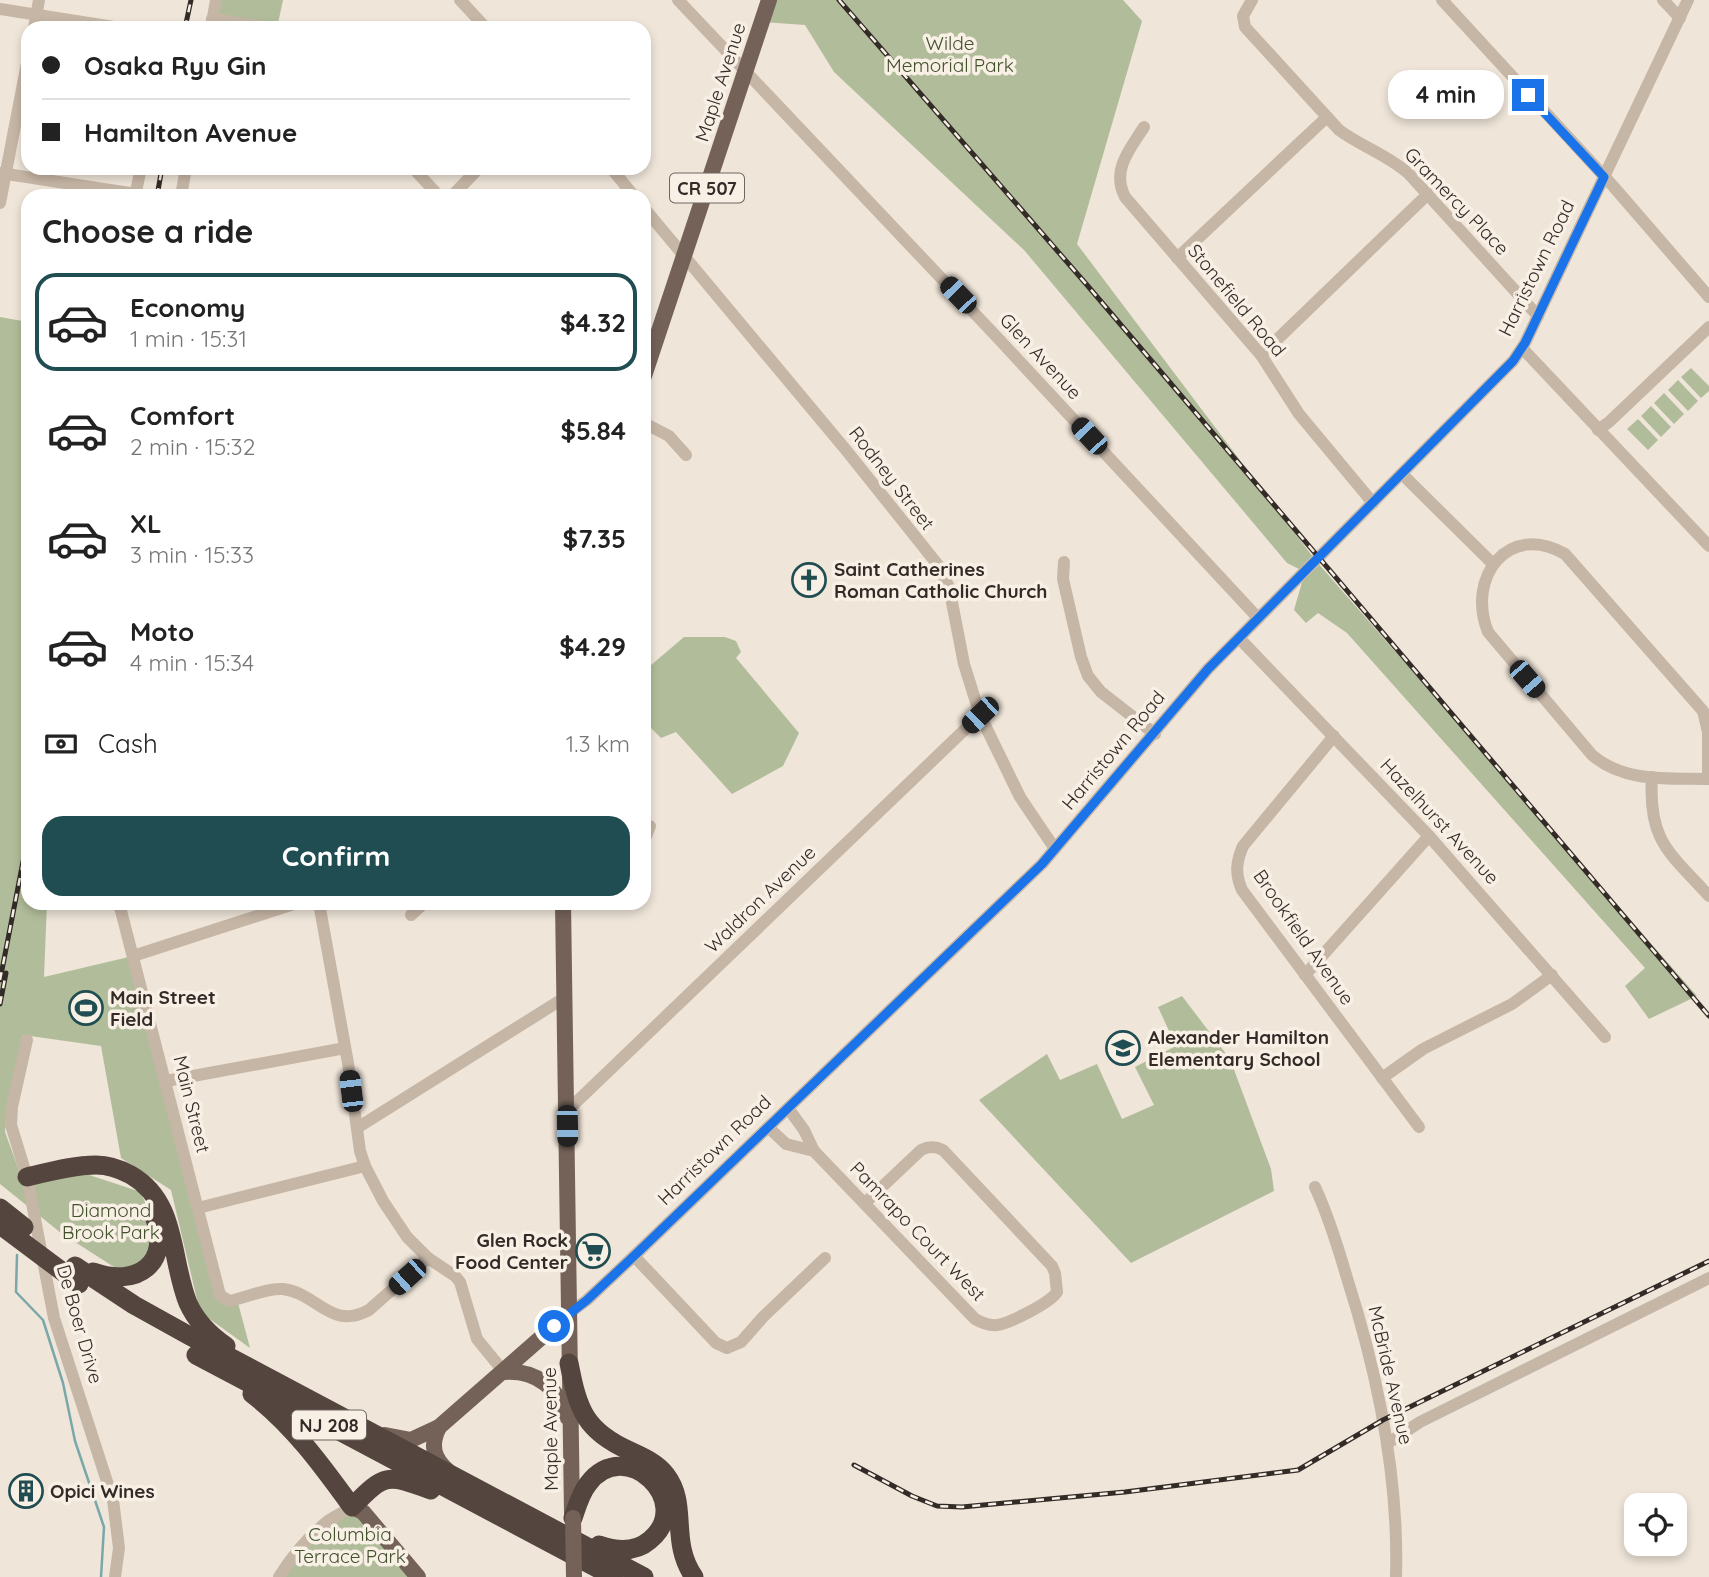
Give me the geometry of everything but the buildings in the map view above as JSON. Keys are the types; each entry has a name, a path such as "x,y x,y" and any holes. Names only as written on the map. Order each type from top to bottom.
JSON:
{"highway":[{"path":"28,1182 95,1165 117,1169 146,1186 165,1214 184,1290 194,1314 211,1334 279,1383"},
{"path":"28,1182 105,1177 131,1188 151,1210 158,1227 158,1246 148,1266 140,1273 120,1279 77,1275"},
{"name":"NJ 208","path":"0,1209 77,1275 645,1577"},
{"name":"NJ 208","path":"0,1225 181,1346 614,1577"},
{"path":"181,1346 273,1411 335,1482 352,1507 377,1482 391,1478 477,1504"},
{"path":"569,1363 575,1394 587,1422 602,1436 657,1465 672,1485 678,1508 680,1550 694,1577"},
{"path":"538,1520 603,1546 636,1549 654,1538 660,1528 663,1499 648,1476 631,1468 612,1468 589,1483 573,1518"},
{"path":"555,1545 607,1577"}],"main road":[{"name":"Maple Avenue","path":"651,356 769,0"},
{"name":"Maple Avenue","path":"563,910 574,1577"},
{"name":"Harristown Road","path":"366,1429 402,1440 411,1440 439,1427 568,1314"},
{"path":"504,1372 523,1372 549,1386 560,1401 570,1428"},
{"path":"439,1427 433,1449 440,1463 454,1476"},
{"path":"352,1507 363,1512 418,1577"}],"street":[{"path":"0,9 35,21 39,0"},
{"path":"212,21 216,0"},
{"path":"460,0 480,21"},
{"name":"Glen Avenue","path":"678,0 1258,618"},
{"name":"Gramercy Place","path":"1252,0 1242,16 1245,27 1327,117 1354,141 1393,160 1428,194 1538,316"},
{"path":"1442,0 1604,177 1709,297"},
{"path":"1663,0 1680,18"},
{"name":"Harristown Road","path":"568,1314 634,1256 1009,897 1055,849 1208,669 1504,371 1522,348 1538,316 1688,0"},
{"path":"0,203 3,173 21,90"},
{"path":"1177,258 1327,117"},
{"name":"Stonefield Road","path":"1144,127 1121,164 1121,189 1261,355 1299,414 1373,503"},
{"path":"3,173 100,189"},
{"path":"420,175 433,189"},
{"path":"459,189 472,175"},
{"path":"617,175 628,189"},
{"path":"1261,355 1428,194"},
{"name":"Rodney Street","path":"651,217 938,565 949,587 964,664 980,715 1020,797 1055,849"},
{"path":"1598,430 1709,327"},
{"path":"1522,348 1709,546"},
{"path":"651,426 670,436 686,456"},
{"path":"1402,474 1493,564"},
{"path":"1528,545 1547,546 1566,554 1703,711 1708,732 1708,779 1625,774 1601,762 1494,642 1483,621 1481,598 1493,564 1507,552 1528,545"},
{"path":"1064,562 1063,579 1080,657 1088,676 1101,692 1155,734"},
{"name":"Hazelhurst Avenue","path":"1239,638 1429,836 1605,1037"},
{"name":"Waldron Avenue","path":"567,1111 980,715"},
{"name":"Brookfield Avenue","path":"1334,736 1243,846 1237,863 1237,873 1242,890 1419,1127"},
{"path":"1652,777 1651,809 1657,833 1667,849 1709,896"},
{"path":"1305,975 1429,836"},
{"name":"Main Street","path":"121,910 218,1291 224,1299 283,1290 340,1317 357,1316 369,1310 428,1258"},
{"path":"133,956 275,910"},
{"path":"320,910 365,1166 394,1220 407,1237 428,1258 460,1282 477,1339 504,1372"},
{"path":"411,915 416,910"},
{"path":"1382,1078 1423,1049 1512,1004 1552,975"},
{"path":"357,1128 564,998"},
{"name":"De Boer Drive","path":"27,1040 10,1116 12,1133 28,1182 54,1318 113,1500 119,1548 115,1577"},
{"path":"166,1081 205,1076 345,1048"},
{"path":"788,1108 804,1129 814,1151"},
{"name":"Pamrapo Court West","path":"768,1127 786,1144 814,1151 981,1323 1000,1324 1049,1301 1057,1293 1052,1266 943,1150 931,1146 920,1150 865,1203"},
{"path":"198,1208 365,1166"},
{"name":"McBride Avenue","path":"1315,1188 1331,1227 1359,1315 1388,1443 1396,1523 1396,1577"},
{"path":"634,1256 716,1343 727,1348 741,1342 763,1317 825,1258"},
{"path":"1388,1443 1419,1422 1709,1278"},
{"path":"279,1577 313,1534 328,1521 352,1507"}],"green space":[{"path":"216,0 283,0 278,21 213,19"},
{"name":"Wilde Memorial Park","path":"769,0 1123,0 1142,21 1077,244 1316,561 1697,996 1649,1019 1625,986 1645,968 1347,633 1318,613 1306,623 1294,610 1305,572 1287,563 1024,250 834,72 805,25 762,22"},
{"name":"Diamond Brook Park","path":"0,317 21,321 21,910 47,910 44,977 133,956 218,1291 237,1299 250,1348 200,1312 171,1190 121,1158 101,1046 23,1035 5,1132 24,1184 80,1172 141,1192 160,1242 128,1276 61,1233 0,1184"},
{"path":"1691,368 1709,386 1709,391 1701,398 1681,377"},
{"path":"1678,380 1698,401 1688,411 1668,390"},
{"path":"1664,393 1684,414 1674,424 1654,403"},
{"path":"1651,406 1671,427 1661,437 1641,416"},
{"path":"1638,419 1658,440 1648,450 1627,429"},
{"path":"684,637 725,637 736,641 741,652 736,658 799,733 783,766 732,794 676,732 661,738 651,728 651,665"},
{"path":"1182,996 1230,1059 1271,1169 1274,1191 1131,1263 979,1100 1047,1054 1060,1080 1097,1064 1122,1119 1154,1105 1135,1067 1176,1046 1158,1007"},
{"name":"Columbia Terrace Park","path":"352,1507 418,1577 279,1577 289,1561"}],"waterway":[{"path":"17,1255 16,1292 43,1320 63,1383 75,1441 104,1527 101,1577"}],"railway":[{"path":"186,21 191,0"},
{"path":"839,0 1087,285 1709,1016"},
{"path":"158,189 161,175"},
{"path":"0,980 21,872"},
{"path":"0,1004 6,973"},
{"path":"854,1465 912,1496 937,1506 962,1507 1125,1492 1298,1470 1383,1420 1709,1261"}],"place":[{"name":"Saint Catherines Roman Catholic Church","path":"809,580"},
{"name":"Main Street Field","path":"86,1008"},
{"name":"Alexander Hamilton Elementary School","path":"1123,1048"},
{"name":"Glen Rock Food Center","path":"593,1251"},
{"name":"Opici Wines","path":"26,1491"}],"route":[{"path":"554,1326 587,1300 634,1256 1042,864 1208,669 1513,361 1525,343 1604,177 1528,95"}]}
